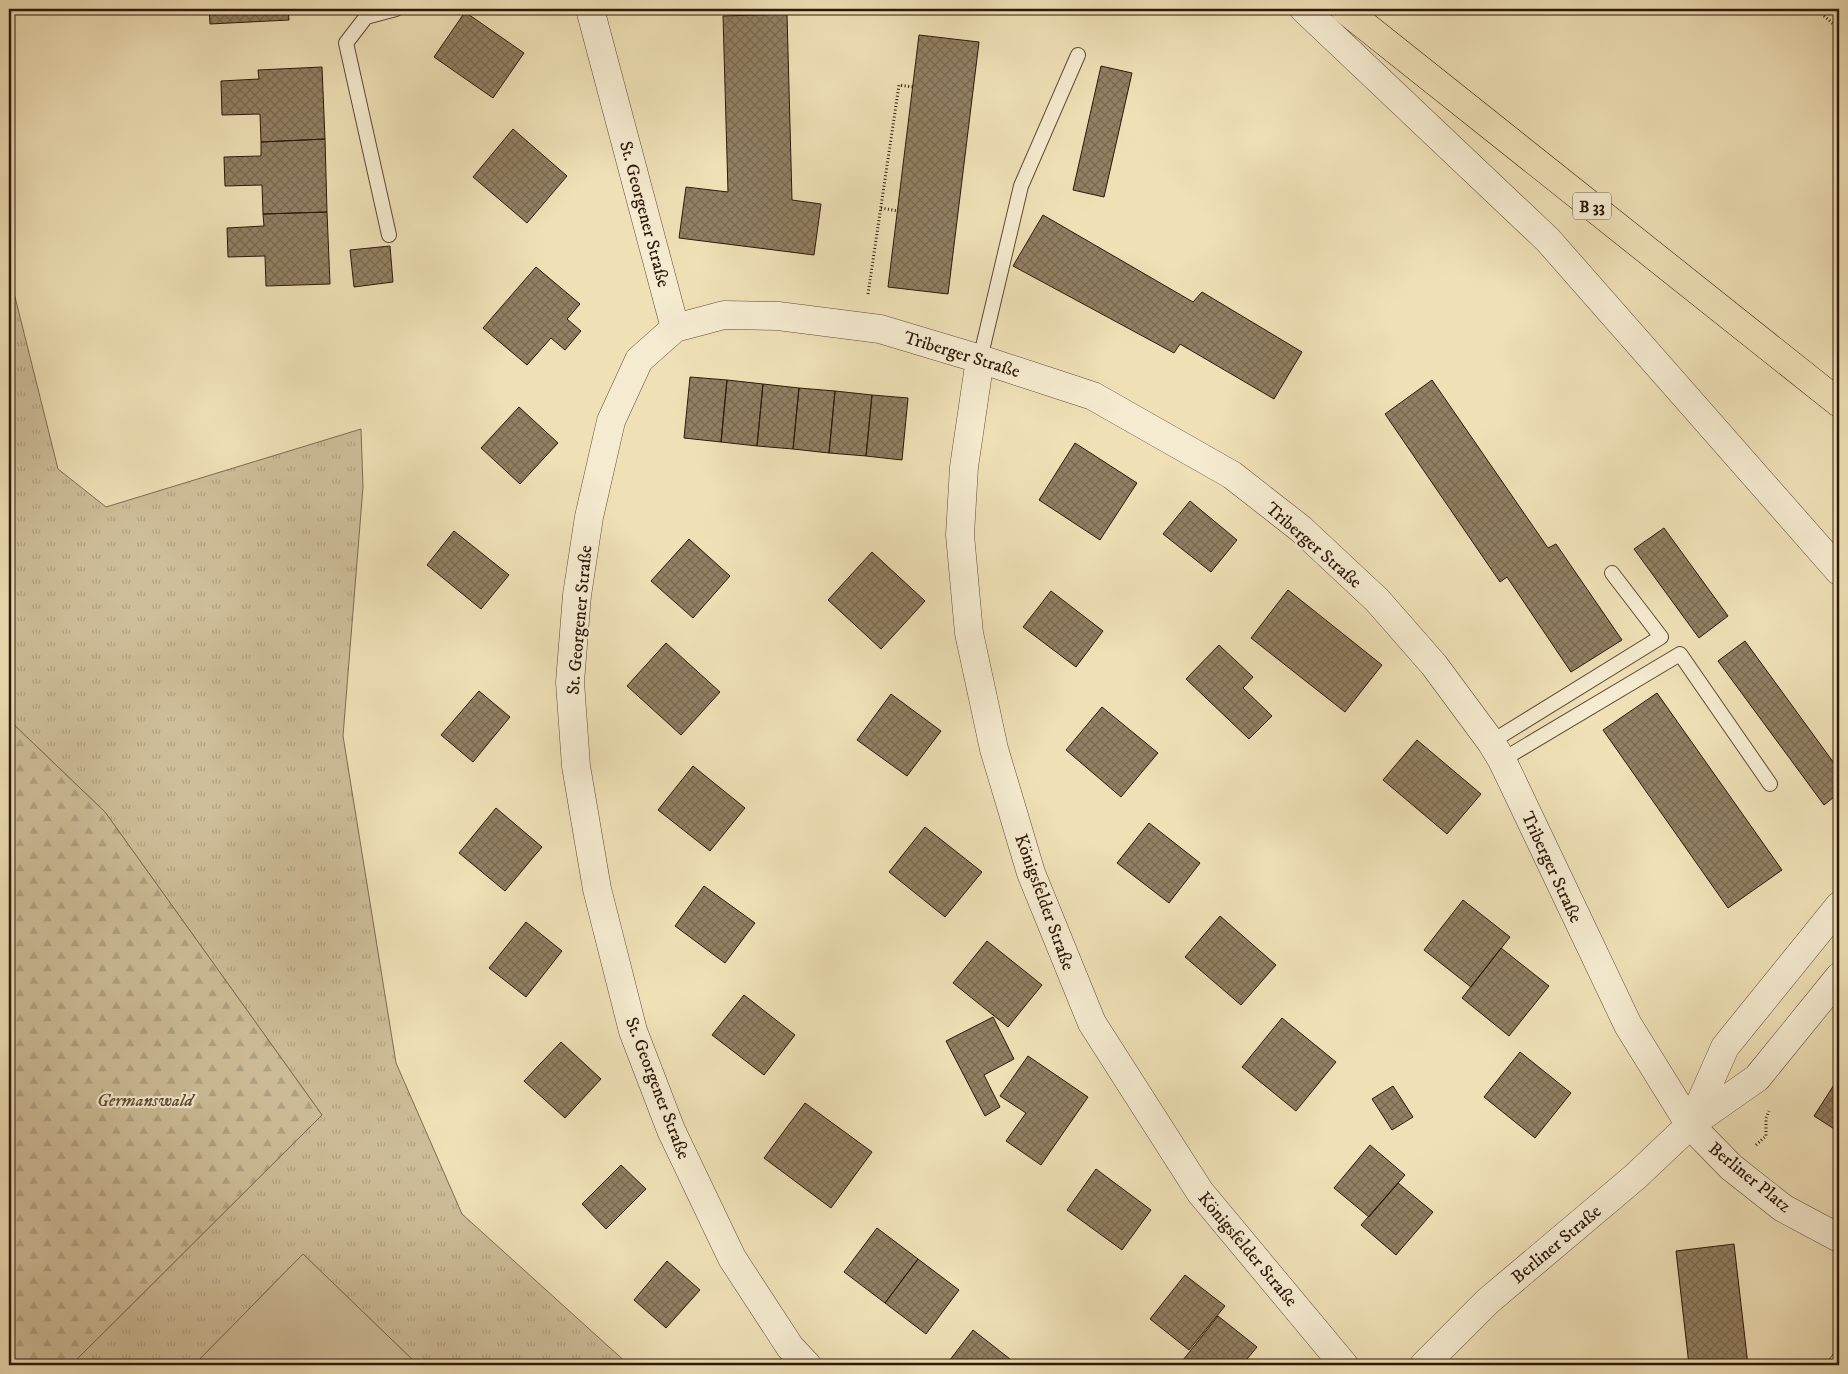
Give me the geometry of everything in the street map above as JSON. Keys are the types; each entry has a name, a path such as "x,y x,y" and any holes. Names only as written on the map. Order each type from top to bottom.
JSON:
{"main road":[{"name":"B 33","path":"1344,9 1839,403"}],"street":[{"name":"St. Georgener Straße","path":"590,9 675,328 639,360 611,422 589,517 577,596 570,682 576,766 597,889 633,1031 671,1130 732,1258 790,1347 807,1365"},
{"path":"1304,9 1548,240 1839,571"},
{"name":"Triberger Straße","path":"675,328 724,314 778,316 880,329 980,359 1093,396 1232,475 1301,529 1377,600 1434,665 1496,751 1628,1025 1690,1126"},
{"name":"Königsfelder Straße","path":"980,359 964,467 960,536 968,624 994,749 1032,873 1092,1023 1097,1031 1200,1192 1344,1365"},
{"name":"Berliner Straße","path":"1690,1126 1725,1047 1839,906"},
{"name":"Berliner Straße","path":"1424,1365 1488,1302 1635,1177 1690,1126 1757,1078 1839,978"},
{"name":"Berliner Platz","path":"1690,1126 1731,1167 1783,1208 1839,1238"}],"lane":[{"path":"389,235 346,43 366,17 396,9"},
{"path":"980,359 1021,186 1078,55"},
{"path":"1496,751 1661,638 1612,573"},
{"path":"1496,751 1680,654 1770,784"},
{"path":"1834,1365 1839,1358"}],"path":[{"path":"1816,9 1839,29"},
{"path":"863,327 900,85 913,87"},
{"path":"881,208 898,210"}],"green space":[{"path":"9,273 58,469 106,507 361,429 363,487 343,736 396,1063 462,1214 629,1365 418,1365 303,1254 194,1365 71,1365 322,1115 105,812 9,720"},
{"name":"Germanswald","path":"9,720 105,812 322,1115 71,1365 9,1365"},
{"path":"303,1254 418,1365 194,1365"}],"building":[{"path":"209,9 288,9 289,20 210,24"},
{"path":"465,12 524,53 493,98 434,57"},
{"path":"787,14 792,200 821,204 814,255 679,238 686,187 728,192 723,16"},
{"path":"919,35 979,42 948,294 888,287"},
{"path":"1101,66 1132,73 1104,197 1073,190"},
{"path":"322,67 325,139 261,142 260,114 222,115 221,81 259,79 258,70"},
{"path":"513,129 567,176 527,223 473,177"},
{"path":"325,139 327,212 263,214 262,185 225,186 224,157 261,156 261,142"},
{"path":"327,212 330,284 266,286 265,256 228,257 227,228 264,226 263,214"},
{"path":"1043,215 1193,302 1202,292 1302,352 1274,399 1180,344 1174,353 1013,266"},
{"path":"390,246 393,282 354,287 350,250"},
{"path":"536,267 580,304 567,319 581,331 565,350 551,338 527,365 483,328"},
{"path":"690,377 727,380 721,442 684,438"},
{"path":"727,380 763,384 757,446 721,442"},
{"path":"1432,380 1548,548 1556,544 1622,640 1571,672 1507,577 1500,582 1385,414"},
{"path":"763,384 799,388 793,449 757,446"},
{"path":"799,388 835,391 829,453 793,449"},
{"path":"835,391 872,395 866,456 829,453"},
{"path":"872,395 908,398 902,460 866,456"},
{"path":"519,407 558,443 520,484 481,448"},
{"path":"1075,443 1137,483 1100,540 1039,500"},
{"path":"1190,501 1237,540 1211,572 1163,534"},
{"path":"1664,528 1728,616 1699,638 1634,549"},
{"path":"454,531 509,575 481,609 427,565"},
{"path":"689,539 730,576 693,618 651,581"},
{"path":"872,552 925,601 881,649 828,600"},
{"path":"1288,590 1382,665 1345,712 1251,638"},
{"path":"1051,591 1103,631 1076,667 1023,627"},
{"path":"1745,641 1839,770 1839,793 1824,805 1718,661"},
{"path":"666,643 720,692 681,735 627,686"},
{"path":"1219,645 1253,677 1243,688 1272,716 1249,739 1186,679"},
{"path":"479,691 510,717 473,762 441,735"},
{"path":"1657,693 1782,870 1728,908 1603,730"},
{"path":"891,694 941,731 907,776 857,740"},
{"path":"1102,707 1158,753 1121,797 1066,750"},
{"path":"1417,740 1481,794 1447,834 1383,780"},
{"path":"693,766 745,808 710,851 658,810"},
{"path":"496,808 542,847 505,891 459,853"},
{"path":"1149,823 1200,863 1169,903 1117,863"},
{"path":"925,827 982,872 945,917 889,872"},
{"path":"704,886 755,923 725,963 675,926"},
{"path":"1463,900 1510,937 1471,987 1424,950"},
{"path":"1220,916 1276,965 1241,1005 1185,957"},
{"path":"526,922 562,951 526,997 489,968"},
{"path":"987,941 1042,985 1008,1027 953,983"},
{"path":"1501,948 1549,986 1509,1036 1462,998"},
{"path":"744,995 795,1035 764,1075 712,1035"},
{"path":"993,1017 1014,1059 984,1075 1000,1107 985,1116 946,1041"},
{"path":"1282,1018 1336,1062 1296,1111 1242,1067"},
{"path":"561,1042 601,1079 565,1118 524,1081"},
{"path":"1520,1052 1571,1093 1535,1138 1484,1097"},
{"path":"1028,1056 1088,1097 1041,1165 1006,1141 1026,1113 1000,1096"},
{"path":"1839,1077 1839,1132 1814,1116"},
{"path":"1393,1086 1413,1117 1392,1130 1372,1099"},
{"path":"805,1103 872,1152 831,1208 764,1158"},
{"path":"1370,1145 1405,1175 1369,1217 1334,1188"},
{"path":"621,1165 646,1189 606,1229 582,1204"},
{"path":"1096,1169 1151,1210 1122,1250 1067,1210"},
{"path":"1398,1183 1433,1212 1396,1255 1361,1225"},
{"path":"877,1228 918,1259 885,1303 844,1272"},
{"path":"1734,1244 1748,1365 1689,1365 1676,1251"},
{"path":"918,1259 959,1290 926,1334 885,1303"},
{"path":"667,1261 700,1290 666,1328 634,1300"},
{"path":"1185,1275 1225,1306 1189,1350 1150,1319"},
{"path":"1218,1316 1257,1347 1242,1365 1190,1365 1183,1360"},
{"path":"973,1330 1015,1363 1013,1365 946,1365"}]}
